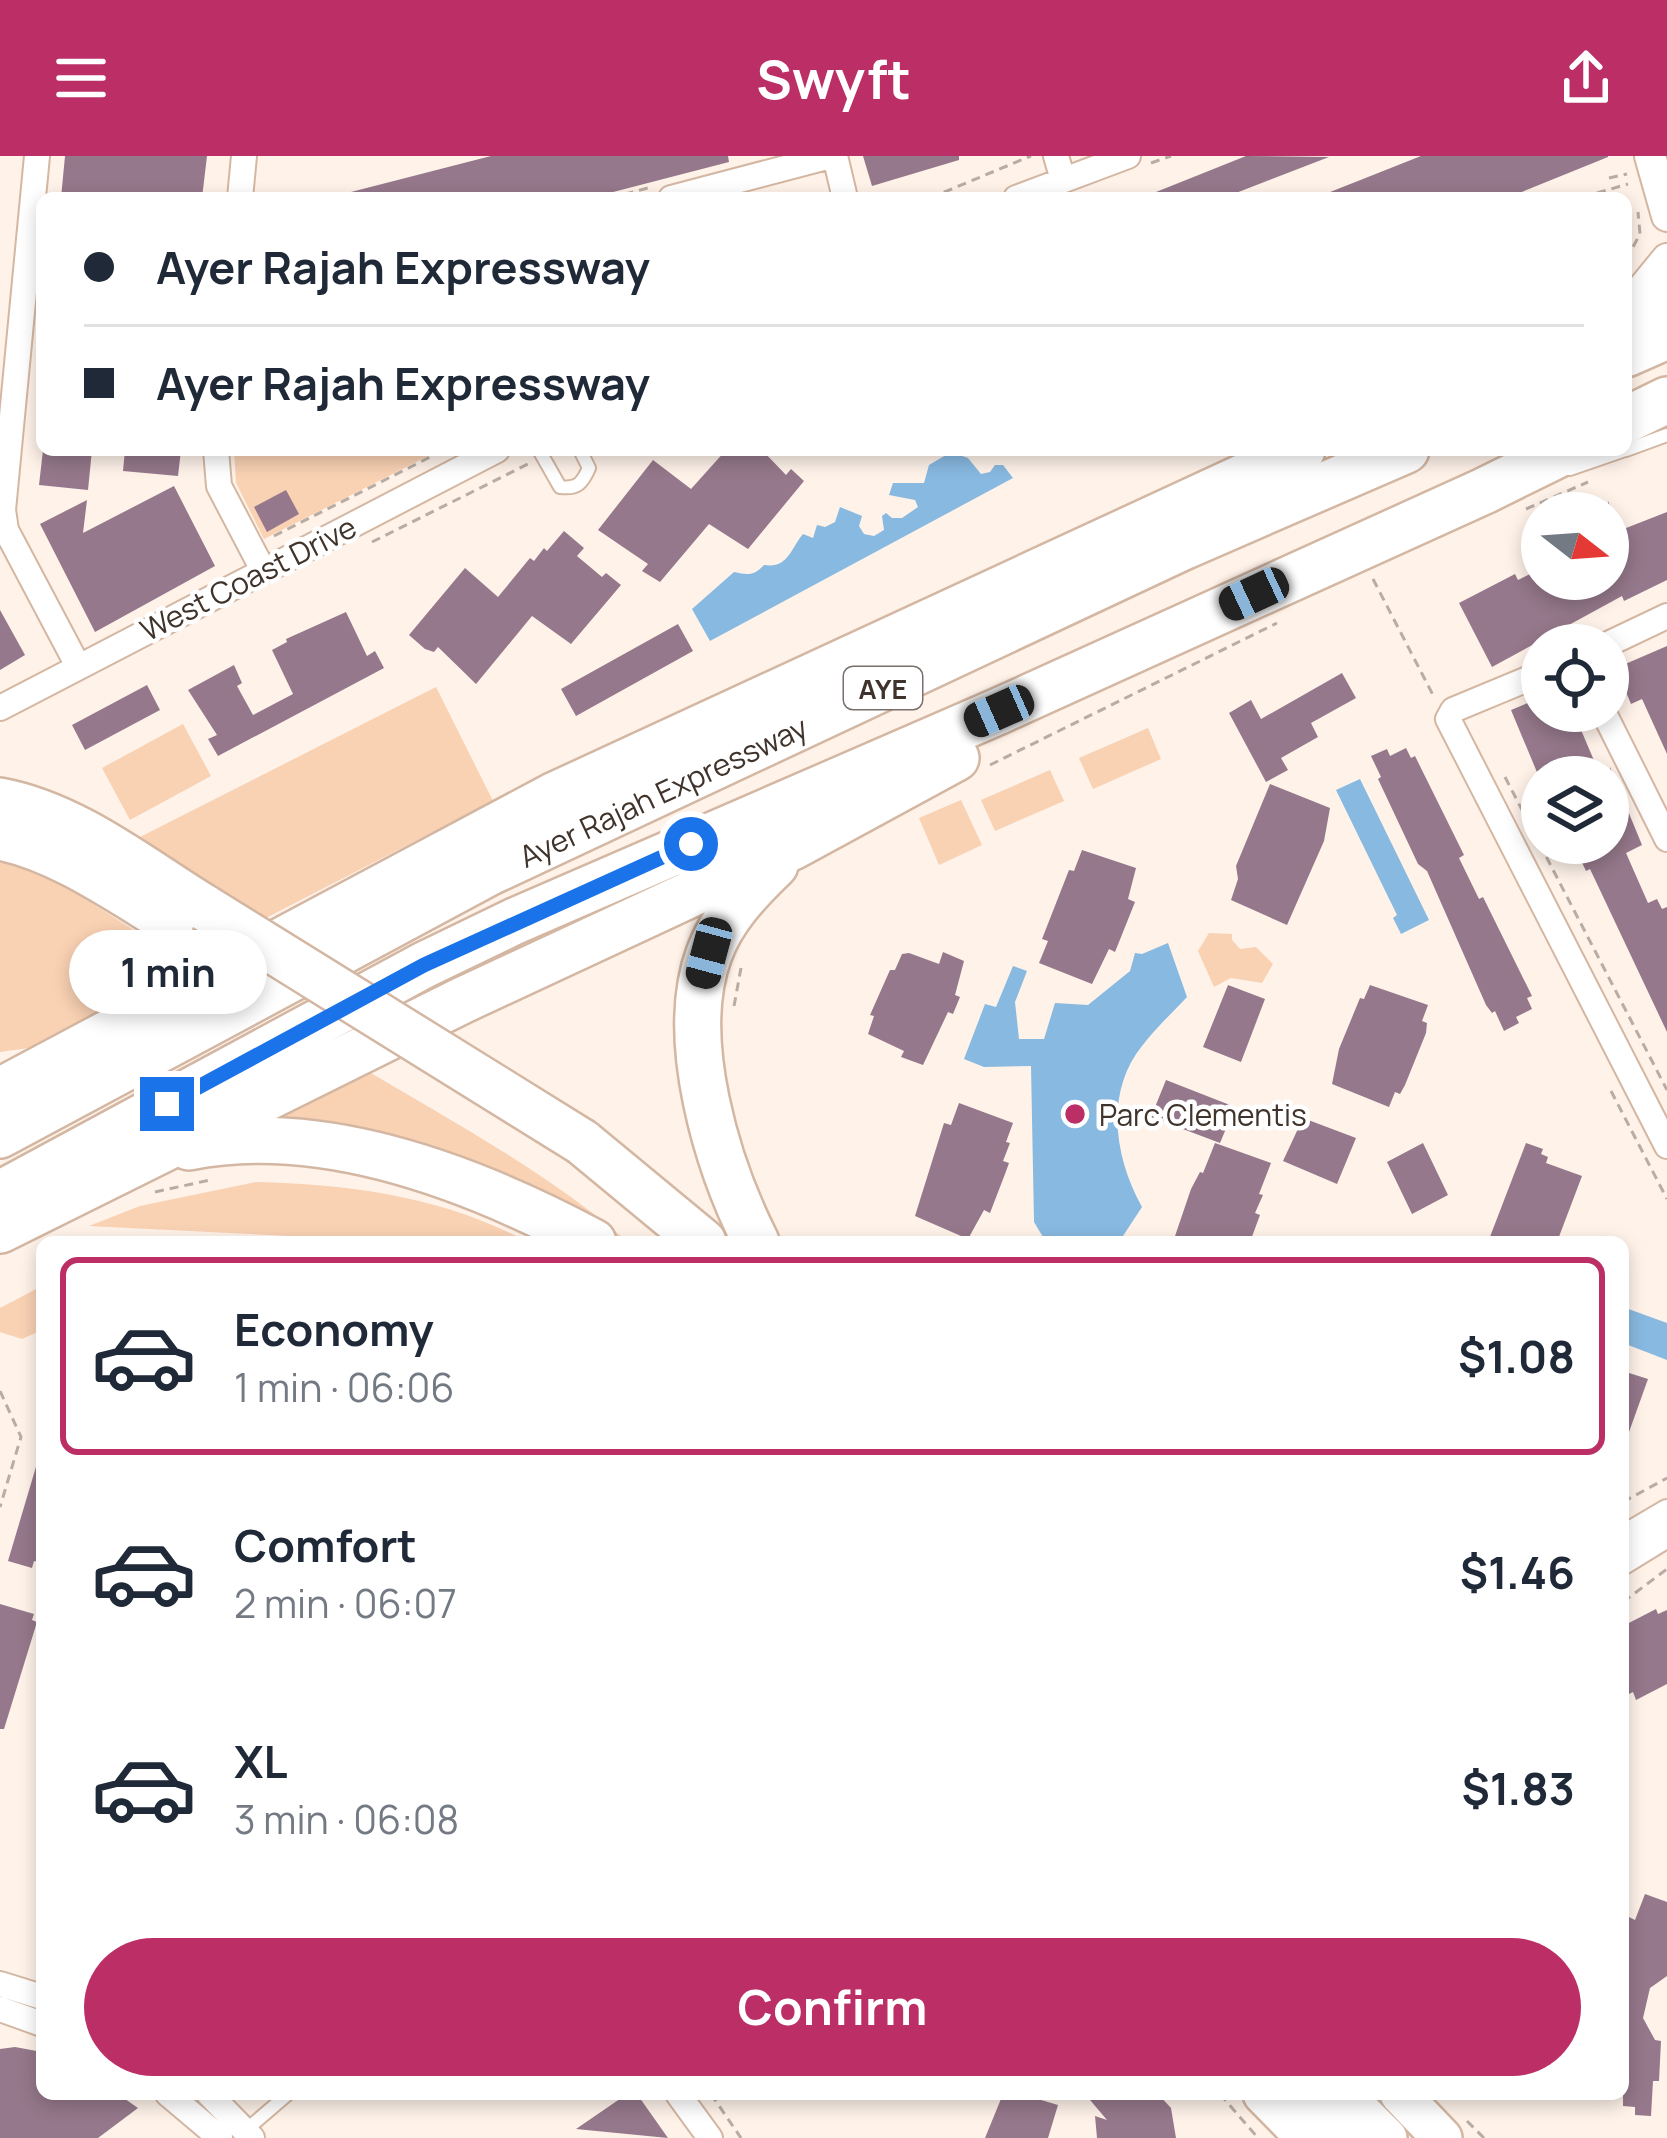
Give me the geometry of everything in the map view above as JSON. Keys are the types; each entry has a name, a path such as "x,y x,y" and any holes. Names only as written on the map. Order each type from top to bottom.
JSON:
{"highway":[{"path":"1632,309 1667,297"},
{"path":"1632,351 1667,336"},
{"path":"1632,417 1667,400"},
{"path":"0,1091 553,796 1288,456"},
{"name":"Ayer Rajah Expressway","path":"0,1135 490,872 1185,546 1392,456"},
{"name":"Ayer Rajah Expressway","path":"0,1194 497,929 1036,694 1502,502 1585,463"},
{"path":"154,1173 461,1001 794,847 1001,734 1036,694"},
{"path":"0,801 75,828 194,919 571,1152 694,1236"},
{"path":"0,837 18,840 194,919"},
{"path":"754,1236 715,1137 698,1043 698,997 709,953 728,915 794,847"},
{"path":"0,1072 58,1060"},
{"path":"0,1230 110,1176 154,1173 211,1143 261,1142 396,1159 520,1203 582,1236"},
{"path":"571,1152 594,1184 654,1236"}],"main road":[{"path":"1269,2100 1306,2138"},
{"path":"1310,2100 1347,2138"},
{"path":"1349,2100 1387,2138"},
{"path":"1406,2100 1442,2138"}],"street":[{"path":"38,156 3,510 16,551 78,665"},
{"path":"241,192 244,156"},
{"path":"693,192 833,156 843,192"},
{"path":"1025,192 1059,168 1128,156"},
{"path":"1639,165 1652,213"},
{"path":"1632,304 1667,260"},
{"path":"216,456 218,486 263,570"},
{"name":"West Coast Drive","path":"0,708 485,456"},
{"path":"1629,634 1667,616"},
{"path":"1521,682 1453,710 1448,719 1667,1146"},
{"path":"1614,732 1667,838"},
{"path":"1629,1534 1667,1512"},
{"path":"1629,1558 1667,1535"},
{"path":"0,1984 36,1995"},
{"path":"0,2009 36,2022"},
{"path":"175,2100 220,2138"},
{"path":"215,2100 249,2134"},
{"path":"682,2100 710,2138"}],"lane":[{"path":"1632,448 1667,435"},
{"path":"542,456 560,487 572,489 582,483 589,469 583,456"},
{"path":"1502,502 1612,456"},
{"path":"0,1241 82,1207 110,1176"},
{"path":"249,2134 282,2100"}],"path":[{"path":"944,192 1031,156"},
{"path":"1609,178 1639,165"},
{"path":"1600,192 1630,183 1634,197"},
{"path":"1632,249 1652,213"},
{"path":"420,456 423,460"},
{"path":"1502,502 1585,463"},
{"path":"1372,576 1432,694"},
{"path":"976,772 1288,618"},
{"path":"1497,763 1667,1090"},
{"path":"731,1023 742,963"},
{"path":"154,1173 209,1180"},
{"path":"0,1391 21,1437 0,1507"},
{"path":"1629,1499 1667,1478"},
{"path":"1629,1598 1667,1569"},
{"path":"715,2100 741,2138"},
{"path":"1225,2100 1258,2138"}],"shaded area":[{"path":"234,456 428,456 264,539 236,483"},
{"path":"436,687 493,801 262,920 138,838"},
{"path":"183,724 211,776 130,820 102,768"},
{"path":"1148,728 1161,759 1093,789 1079,758"},
{"path":"1050,770 1064,801 995,831 981,800"},
{"path":"961,800 982,845 939,865 919,818"},
{"path":"0,858 57,881 195,969 50,1045 0,1052"},
{"path":"1209,933 1232,934 1240,949 1256,947 1273,964 1262,983 1231,978 1214,987 1198,951"},
{"path":"364,1069 533,1171 621,1236 526,1191 251,1124"},
{"path":"256,1182 326,1186 430,1204 515,1236 289,1236 89,1226 140,1206"},
{"path":"36,1289 36,1333 22,1339 0,1332 0,1308"}],"water":[{"path":"944,456 962,456 981,474 1003,465 1013,478 710,641 692,609 734,572 750,574 784,561 803,534 813,538 817,525 835,522 840,507 862,516 859,526 864,534 874,536 884,530 882,516 886,513 902,518 918,507 915,500 889,495 893,483 924,483 929,465"},
{"path":"1360,779 1429,920 1401,934 1393,918 1397,915 1336,790"},
{"name":"Parc Clementis","path":"1168,943 1187,997 1147,1040 1122,1084 1120,1147 1142,1207 1123,1236 1042,1236 1034,1222 1031,1066 984,1067 964,1059 985,1004 996,1007 1013,966 1027,971 1015,1002 1019,1039 1044,1039 1055,1003 1088,1005 1130,971 1135,953"},
{"path":"1629,1309 1667,1323 1667,1360 1629,1345"}],"building":[{"path":"65,156 207,156 203,192 62,192"},
{"path":"491,156 728,156 729,162 613,192 351,192"},
{"path":"863,156 959,156 959,160 872,186"},
{"path":"1246,156 1329,157 1239,192 1156,192"},
{"path":"1421,156 1608,156 1522,192 1330,192"},
{"path":"42,456 91,456 88,490 39,485"},
{"path":"124,456 180,456 178,476 123,471"},
{"path":"721,456 768,456 786,475 791,469 804,481 748,549 709,524 660,582 642,571 648,564 598,530 653,460 691,489"},
{"path":"174,486 215,566 95,632 40,524 87,500 83,533"},
{"path":"286,490 299,514 267,532 254,507"},
{"path":"1667,512 1667,580 1629,599 1629,527"},
{"path":"564,531 584,548 577,556 602,577 606,573 621,585 571,644 532,616 476,684 438,647 434,652 425,649 409,635 465,568 498,597 530,558 534,561 544,548 547,551"},
{"path":"1515,574 1521,600 1615,600 1571,624 1521,624 1521,651 1492,667 1459,603"},
{"path":"0,610 25,655 0,670"},
{"path":"346,612 367,656 375,651 384,668 218,756 208,739 217,735 188,690 234,665 242,683 237,686 253,715 293,694 272,650"},
{"path":"678,624 693,651 576,716 561,689"},
{"path":"1667,646 1667,754 1642,699 1631,704 1629,699 1629,662"},
{"path":"1342,673 1356,698 1311,723 1318,737 1281,758 1288,770 1266,782 1229,713 1251,700 1261,719"},
{"path":"147,685 160,710 85,750 72,725"},
{"path":"1521,706 1521,732 1582,732 1592,756 1530,756 1511,710"},
{"path":"1406,748 1411,758 1415,756 1464,855 1459,858 1532,996 1527,998 1532,1009 1504,1031 1495,1011 1486,1005 1427,871 1418,864 1378,779 1371,756 1387,749 1390,756"},
{"path":"1270,784 1330,808 1324,841 1287,925 1231,900 1238,879 1236,866"},
{"path":"1629,813 1642,845 1629,852"},
{"path":"1082,850 1136,868 1128,899 1135,902 1115,952 1109,949 1092,984 1039,963 1048,941 1042,939 1069,870 1074,871"},
{"path":"1629,860 1648,903 1657,899 1662,909 1667,907 1667,1032 1590,869 1586,871 1583,864 1629,864"},
{"path":"943,952 964,961 955,995 960,997 923,1065 901,1057 904,1051 868,1034 874,1016 870,1015 902,954 939,964"},
{"path":"1228,985 1265,999 1241,1062 1203,1047"},
{"path":"1370,985 1428,1005 1422,1021 1427,1023 1426,1033 1405,1085 1400,1094 1395,1092 1389,1107 1332,1084 1339,1049"},
{"path":"1166,1080 1235,1107 1220,1143 1151,1117"},
{"path":"959,1103 1013,1123 1003,1161 1009,1163 990,1213 984,1210 970,1236 915,1216 944,1123 951,1125"},
{"path":"1303,1118 1356,1138 1337,1184 1283,1161"},
{"path":"1215,1143 1271,1163 1259,1194 1263,1195 1255,1213 1260,1215 1252,1236 1175,1236 1191,1189"},
{"path":"1423,1143 1448,1195 1412,1214 1387,1162"},
{"path":"1526,1143 1543,1149 1546,1163 1582,1176 1559,1236 1490,1236"},
{"path":"1629,1373 1648,1379 1629,1432"},
{"path":"36,1467 36,1562 32,1568 8,1561"},
{"path":"0,1604 34,1614 36,1625 4,1729 0,1729"},
{"path":"1656,1609 1658,1614 1667,1610 1667,1684 1636,1700 1633,1692 1629,1694 1629,1623"},
{"path":"1645,1894 1667,1902 1667,1976 1650,1988 1643,2018 1655,2040 1661,2041 1651,2116 1635,2115 1635,2107 1623,2106 1623,2100 1629,2100 1629,1917 1635,1920"},
{"path":"0,2049 36,2051 36,2100 127,2100 138,2108 98,2138 0,2138"},
{"path":"618,2100 641,2100 668,2138 576,2129"},
{"path":"1001,2100 1058,2105 1048,2138 985,2138"},
{"path":"1090,2100 1164,2100 1171,2108 1176,2138 1097,2138 1095,2116 1107,2120"}],"place":[{"name":"Parc Clementis","path":"1075,1114"}],"route":[{"path":"167,1104 424,965 691,844"}]}
